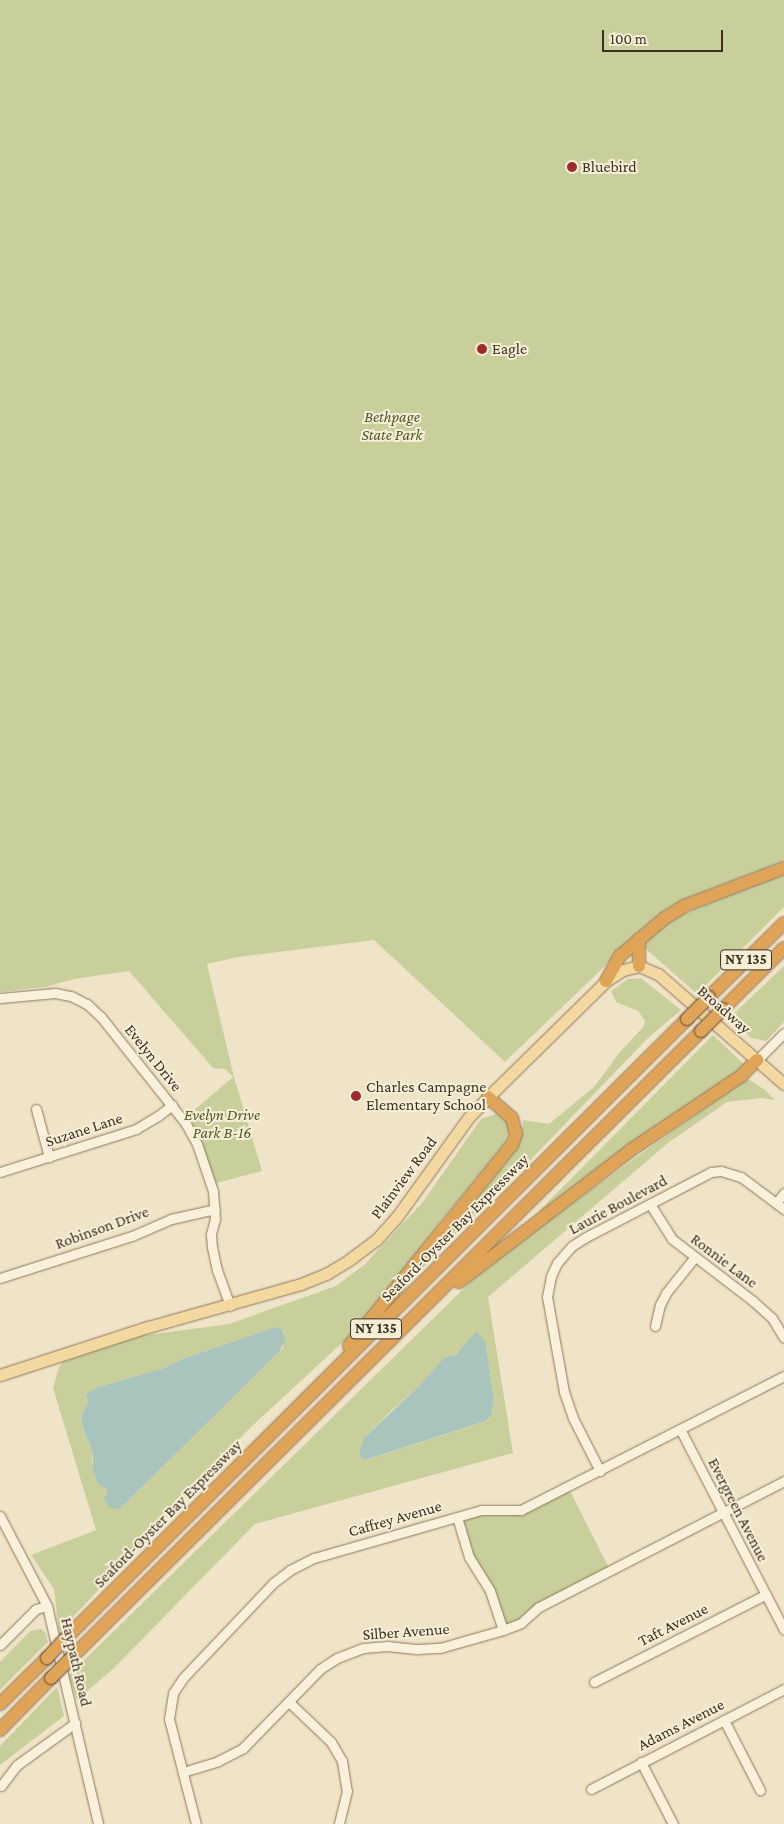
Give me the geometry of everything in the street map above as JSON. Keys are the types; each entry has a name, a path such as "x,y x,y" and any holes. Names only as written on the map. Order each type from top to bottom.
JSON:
{"highway":[{"path":"606,981 620,956 655,924 684,906 784,868"},
{"name":"Seaford-Oyster Bay Expressway","path":"0,1704 784,923"},
{"path":"639,939 639,966"},
{"name":"Seaford-Oyster Bay Expressway","path":"0,1730 784,948"},
{"path":"412,1320 508,1242 631,1150 741,1076 757,1060"},
{"path":"314,1391 512,1145 516,1134 512,1118 488,1096"}],"main road":[{"name":"Plainview Road","path":"0,1375 148,1327 230,1306 326,1274 376,1240 396,1218 468,1118 488,1096 606,981 623,970 639,966"},
{"name":"Broadway","path":"639,966 658,974 784,1084"}],"street":[{"name":"Evelyn Drive","path":"0,998 55,993 71,996 87,1004 101,1017 172,1105 186,1124 197,1144 213,1191 215,1209 212,1247 217,1270 230,1306"},
{"path":"757,1060 784,1033"},
{"name":"Suzane Lane","path":"0,1172 136,1129 172,1105"},
{"path":"36,1109 49,1156"},
{"name":"Laurie Boulevard","path":"600,1471 573,1418 564,1392 548,1310 548,1287 557,1263 572,1246 705,1175 721,1171 741,1177 780,1206"},
{"path":"780,1206 784,1193"},
{"name":"Ronnie Lane","path":"650,1204 672,1239 772,1318 784,1338"},
{"name":"Robinson Drive","path":"0,1278 132,1236 171,1219 215,1209"},
{"path":"655,1326 660,1305 666,1293 694,1258"},
{"name":"Caffrey Avenue","path":"196,1824 169,1719 173,1693 183,1678 273,1583 290,1570 314,1558 481,1510 521,1510 784,1376"},
{"name":"Evergreen Avenue","path":"680,1430 784,1630"},
{"name":"Silber Avenue","path":"183,1772 218,1761 243,1748 320,1669 351,1652 387,1646 418,1649 440,1648 521,1623 539,1607 784,1481"},
{"name":"Haypath Road","path":"0,1516 47,1606 98,1824"},
{"path":"457,1517 469,1557 490,1591 503,1630"},
{"name":"Taft Avenue","path":"594,1682 765,1595"},
{"path":"0,1645 36,1609 47,1606"},
{"name":"Adams Avenue","path":"592,1789 641,1762 784,1690"},
{"path":"289,1702 331,1742 342,1761 346,1775 347,1792 339,1824"},
{"path":"724,1720 760,1790"},
{"path":"1,1786 17,1765 75,1723"},
{"path":"641,1762 673,1824"}],"green space":[{"name":"Bethpage State Park","path":"0,0 784,0 784,861 682,900 659,914 505,1062 374,940 238,957 207,964 234,1077 262,1171 213,1184 197,1132 186,1117 233,1077 225,1069 213,1068 129,971 74,979 45,987 0,992"},
{"path":"784,873 784,907 697,994 646,949 642,943 654,932 681,915"},
{"path":"784,966 784,1022 766,1041 751,1038 730,1017"},
{"path":"641,978 681,1010 648,1038 516,1175 418,1271 516,1150 521,1138 523,1120 549,1124 595,1086 619,1053 644,1026 645,1021 638,1011 616,1002 611,991 628,979"},
{"path":"713,1035 746,1066 628,1145 541,1212 539,1211"},
{"path":"747,1078 765,1090 775,1100 762,1098 727,1102 668,1143 488,1297 513,1453 255,1524 114,1668 77,1700 68,1676 494,1259","holes":["486,1344 494,1399 491,1416 487,1421 366,1460 365,1437 391,1411 465,1345"]},
{"path":"499,1113 505,1118 509,1129 505,1143 444,1217 398,1279 356,1330 250,1428 59,1632 54,1589 31,1555 96,1530 53,1388 59,1367 63,1362 132,1337 229,1324 336,1286 364,1265 422,1203 481,1119","holes":["276,1327 284,1333 283,1348 120,1509 107,1493 92,1462 93,1453 81,1420 88,1400 98,1387 164,1368 185,1358"]},
{"path":"568,1487 610,1570 503,1630 498,1611 474,1568 457,1517 515,1511"},
{"path":"41,1629 45,1632 48,1642 0,1690 0,1662 30,1631"},
{"path":"57,1687 64,1716 0,1765 0,1746"}],"water":[{"path":"276,1327 281,1329 286,1339 279,1352 120,1509 110,1508 104,1499 107,1493 106,1489 98,1484 93,1470 93,1453 81,1419 88,1400 86,1394 98,1387 164,1368 185,1358"},
{"path":"477,1331 486,1344 494,1400 491,1416 486,1421 365,1460 360,1456 360,1449 365,1437 420,1385 445,1357 455,1355"}],"place":[{"name":"Bluebird","path":"572,167"},
{"name":"Eagle","path":"482,349"},
{"name":"Charles Campagne Elementary School","path":"356,1096"}],"park label":[{"name":"Evelyn Drive Park B-16","path":"222,1124"}]}
